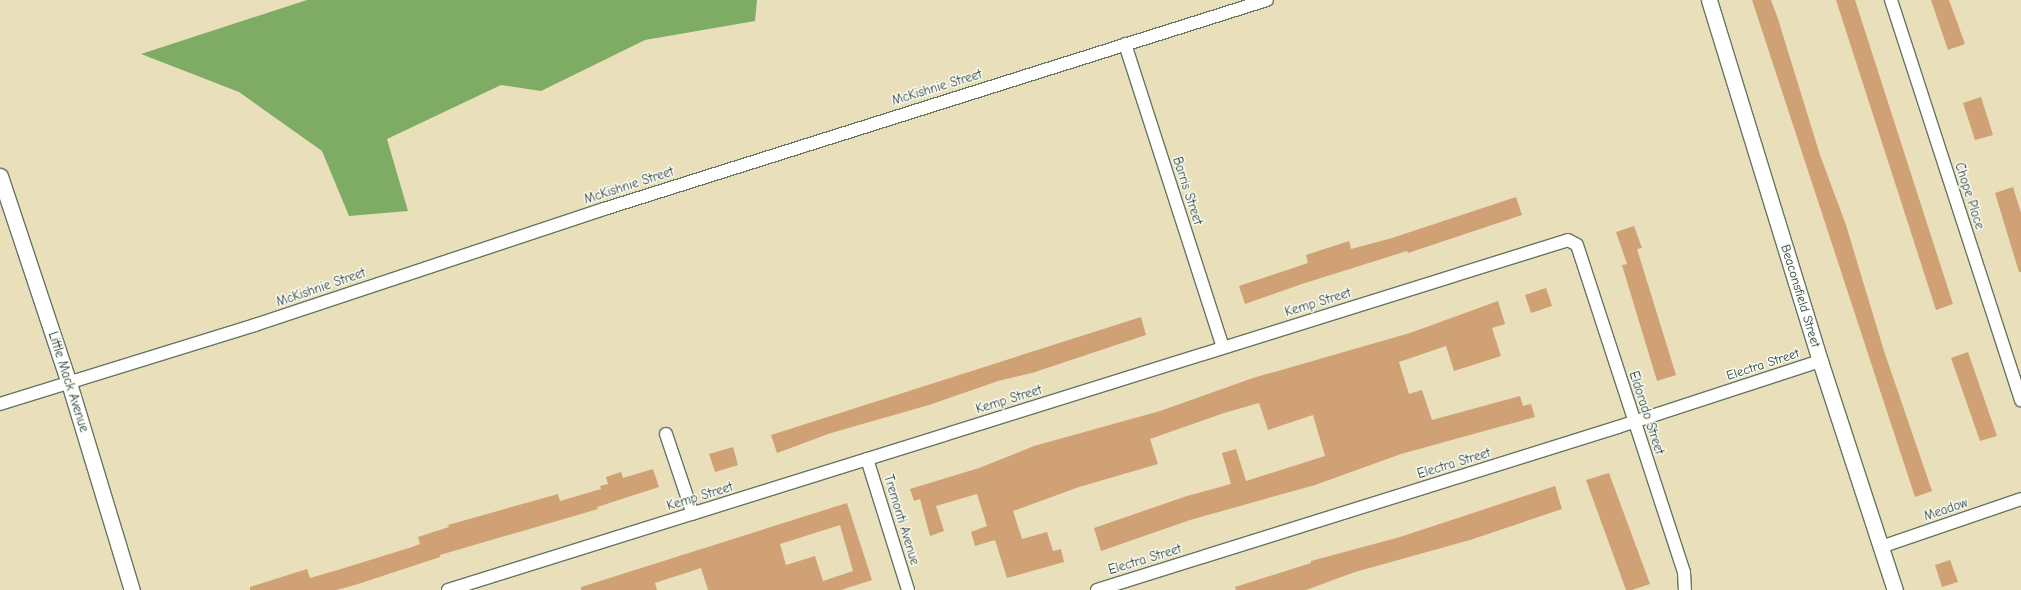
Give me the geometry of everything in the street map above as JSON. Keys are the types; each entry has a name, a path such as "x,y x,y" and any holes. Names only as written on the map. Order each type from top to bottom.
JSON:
{"street":[{"name":"McKishnie Street","path":"0,404 256,325 604,209 1267,0"},
{"name":"Beaconsfield Street","path":"1709,0 1820,361 1895,590"},
{"name":"Chope Place","path":"1891,0 2021,400"},
{"name":"Barris Street","path":"1125,44 1223,347"},
{"name":"Little Mack Avenue","path":"0,176 69,383 132,590"},
{"name":"Kemp Street","path":"448,590 1568,240 1577,245"},
{"name":"Eldorado Street","path":"1577,245 1684,572 1685,590"},
{"name":"Electra Street","path":"1096,590 1634,422 1820,361"},
{"path":"666,434 693,514"},
{"name":"Tremonti Avenue","path":"867,459 908,590"},
{"name":"Meadow","path":"1881,547 2021,499"}],"green space":[{"path":"307,0 757,0 755,21 645,40 541,91 501,85 387,139 408,211 349,216 322,151 239,92 141,54"}],"building":[{"path":"1752,0 1771,0 1820,155 1846,225 1884,351 1932,491 1915,497"},
{"path":"1836,0 1855,0 1953,304 1936,310"},
{"path":"1931,0 1949,0 1965,44 1948,50"},
{"path":"1981,97 1993,135 1975,140 1963,103"},
{"path":"2013,187 2021,213 2021,272 2019,272 1995,193"},
{"path":"1516,197 1522,215 1408,253 1407,251 1305,283 1245,304 1239,286 1308,263 1306,255 1349,241 1351,249 1392,238"},
{"path":"1634,226 1642,248 1637,249 1676,375 1657,381 1622,265 1627,264 1616,232"},
{"path":"1546,288 1552,306 1531,313 1525,295"},
{"path":"1498,301 1505,324 1492,328 1501,356 1454,371 1446,346 1399,362 1409,394 1422,390 1432,420 1520,396 1523,406 1531,404 1535,417 1401,454 1315,485 1190,520 1101,551 1094,528 1187,496 1231,484 1222,453 1236,449 1246,481 1325,456 1313,415 1268,430 1259,403 1224,413 1150,439 1158,464 1079,487 1013,511 1022,539 1047,532 1053,551 1061,549 1064,562 1007,578 995,540 975,546 971,532 987,526 977,494 936,506 944,531 930,536 920,499 914,501 910,489 979,468 1034,446 1160,411 1253,378 1410,333"},
{"path":"1141,317 1146,335 1032,373 998,381 929,405 831,433 777,453 771,435"},
{"path":"1968,352 1997,436 1980,441 1951,358"},
{"path":"733,447 738,465 715,472 709,454"},
{"path":"653,469 659,487 597,507 598,509 440,555 440,557 355,585 336,590 250,590 250,587 307,569 310,578 412,547 420,544 418,537 449,527 448,525 558,494 560,501 601,489 600,486 608,484 606,477 621,472 623,478"},
{"path":"1609,473 1650,584 1632,590 1626,590 1586,480"},
{"path":"1555,486 1562,509 1470,540 1355,572 1306,590 1236,590 1235,587 1311,563 1311,561 1400,537"},
{"path":"847,503 872,580 841,590 708,590 701,568 655,583 657,590 581,590 581,587","holes":["840,525 853,571 823,581 815,556 786,565 780,544"]},
{"path":"1950,560 1958,582 1942,587 1935,565"}]}
